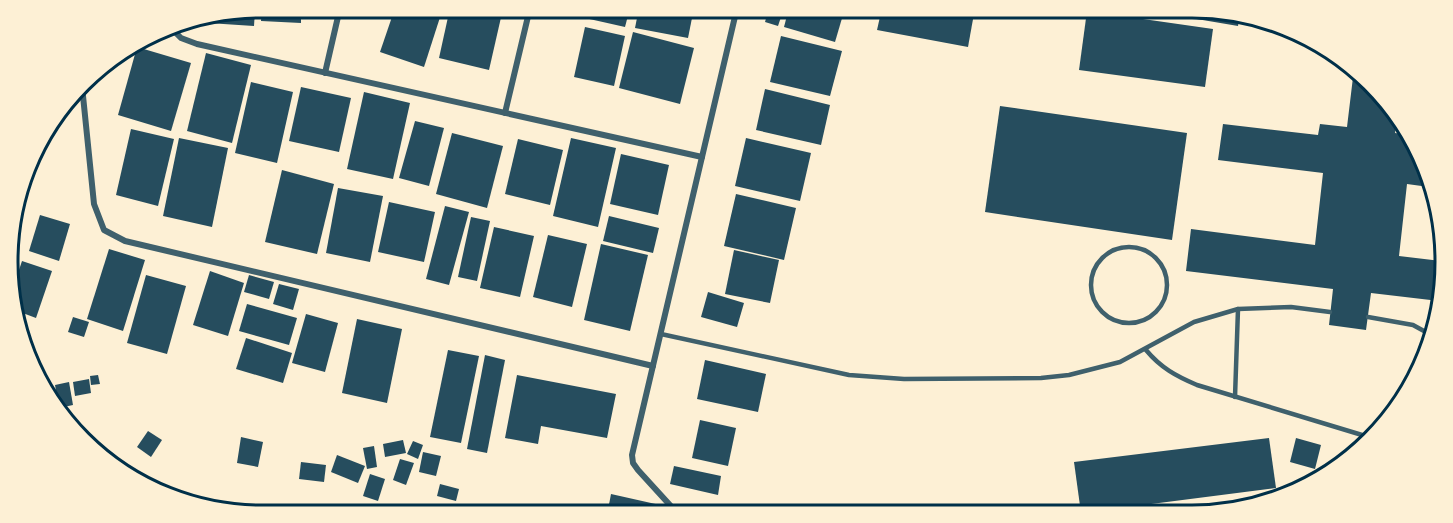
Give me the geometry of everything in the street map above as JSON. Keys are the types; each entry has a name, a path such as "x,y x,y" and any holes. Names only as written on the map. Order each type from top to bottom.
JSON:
{"street":[{"path":"325,73 338,18"},
{"path":"505,113 528,18"},
{"path":"671,505 633,463 632,455 735,18"},
{"path":"177,34 181,38 197,44 702,157"},
{"path":"83,96 94,204 104,230 115,236 653,366"}],"lane":[{"path":"1120,248 1144,250 1158,263 1166,279 1166,292 1154,314 1139,322 1119,323 1098,309 1093,297 1092,279 1099,262 1108,253 1120,248"},
{"path":"661,334 849,375 904,379 1060,376 1097,369 1146,350 1194,322 1238,309 1291,307 1330,312"},
{"path":"1235,397 1238,309"},
{"path":"1368,317 1413,325 1425,332"},
{"path":"1146,350 1158,364 1174,375 1235,397 1363,435"}],"building":[{"path":"254,18 254,26 212,23"},
{"path":"261,18 301,18 301,23 261,21"},
{"path":"392,18 440,18 424,67 380,52"},
{"path":"448,18 501,18 489,70 439,58"},
{"path":"585,18 627,18 625,27"},
{"path":"637,18 692,18 688,38 635,28"},
{"path":"766,18 781,18 778,26 765,22"},
{"path":"786,18 842,18 835,42 784,27"},
{"path":"880,18 973,18 968,47 877,30"},
{"path":"1086,18 1136,18 1213,29 1205,87 1079,70"},
{"path":"1191,18 1223,20 1239,23 1238,26"},
{"path":"585,27 625,36 614,86 574,77"},
{"path":"633,32 694,48 680,104 619,88"},
{"path":"781,36 842,51 830,96 770,82"},
{"path":"144,49 191,63 171,131 118,115 135,54"},
{"path":"206,53 251,65 232,143 187,131"},
{"path":"1353,79 1375,101 1394,126 1395,133 1398,133 1410,154 1422,183 1423,186 1407,184 1399,256 1435,260 1432,300 1371,293 1366,330 1329,325 1333,289 1186,271 1191,229 1315,245 1323,173 1218,160 1223,124 1318,135 1320,124 1347,127"},
{"path":"251,82 293,92 277,163 235,153"},
{"path":"301,87 351,98 339,152 289,141"},
{"path":"765,89 830,105 821,145 756,130"},
{"path":"364,92 410,103 393,179 347,169"},
{"path":"1000,106 1187,133 1172,240 985,212"},
{"path":"415,121 444,128 429,186 399,178"},
{"path":"131,129 174,139 158,206 116,195"},
{"path":"452,133 503,146 487,208 436,194"},
{"path":"179,138 228,148 212,227 163,216"},
{"path":"571,138 616,148 598,227 553,216"},
{"path":"746,138 811,153 800,201 735,186"},
{"path":"518,139 563,150 550,205 505,194"},
{"path":"621,154 669,165 658,215 610,204"},
{"path":"282,170 334,184 317,254 265,242"},
{"path":"338,188 383,196 370,262 326,253"},
{"path":"736,194 796,208 784,260 724,246"},
{"path":"389,202 435,212 424,262 378,252"},
{"path":"445,206 469,212 449,285 426,279"},
{"path":"40,215 70,224 59,261 29,251"},
{"path":"609,216 659,228 653,253 603,241"},
{"path":"471,217 490,221 477,281 458,277"},
{"path":"494,227 534,236 520,297 480,288"},
{"path":"548,235 587,244 572,307 533,297"},
{"path":"601,244 648,255 630,331 584,320"},
{"path":"109,249 145,260 123,331 87,319"},
{"path":"734,250 779,260 770,303 725,294"},
{"path":"22,261 52,271 36,318 24,313 19,271"},
{"path":"210,271 244,283 228,336 193,325"},
{"path":"146,275 186,286 167,354 127,343"},
{"path":"249,275 274,282 269,299 244,292"},
{"path":"279,284 299,289 293,310 273,304"},
{"path":"708,292 744,303 737,327 701,317"},
{"path":"247,304 297,318 289,345 239,331"},
{"path":"306,314 338,323 325,372 292,363"},
{"path":"73,317 89,322 84,337 68,332"},
{"path":"357,319 402,329 387,403 342,393"},
{"path":"246,338 292,353 283,383 236,369"},
{"path":"448,350 479,356 461,443 430,437"},
{"path":"485,355 505,360 487,453 467,449"},
{"path":"705,360 766,374 758,412 697,399"},
{"path":"98,375 100,384 91,385 90,376"},
{"path":"517,375 616,394 607,438 541,426 538,444 505,438"},
{"path":"89,379 91,393 75,396 73,382"},
{"path":"69,382 73,405 66,407 56,392 55,385"},
{"path":"700,420 736,428 728,466 692,458"},
{"path":"148,431 162,440 151,457 137,447"},
{"path":"241,437 263,442 258,467 237,463"},
{"path":"1269,438 1276,488 1143,505 1080,505 1074,462"},
{"path":"1296,438 1321,445 1315,469 1290,462"},
{"path":"403,440 406,453 385,457 383,444"},
{"path":"413,441 423,445 418,459 407,454"},
{"path":"374,446 377,467 367,469 363,448"},
{"path":"423,452 441,456 436,476 419,472"},
{"path":"337,455 365,466 358,483 331,472"},
{"path":"400,459 414,463 406,485 393,480"},
{"path":"301,462 326,465 324,482 299,479"},
{"path":"674,466 721,476 718,495 670,484"},
{"path":"370,474 385,479 378,501 363,496"},
{"path":"440,484 459,489 456,501 437,496"},
{"path":"611,494 660,505 609,505"}]}
